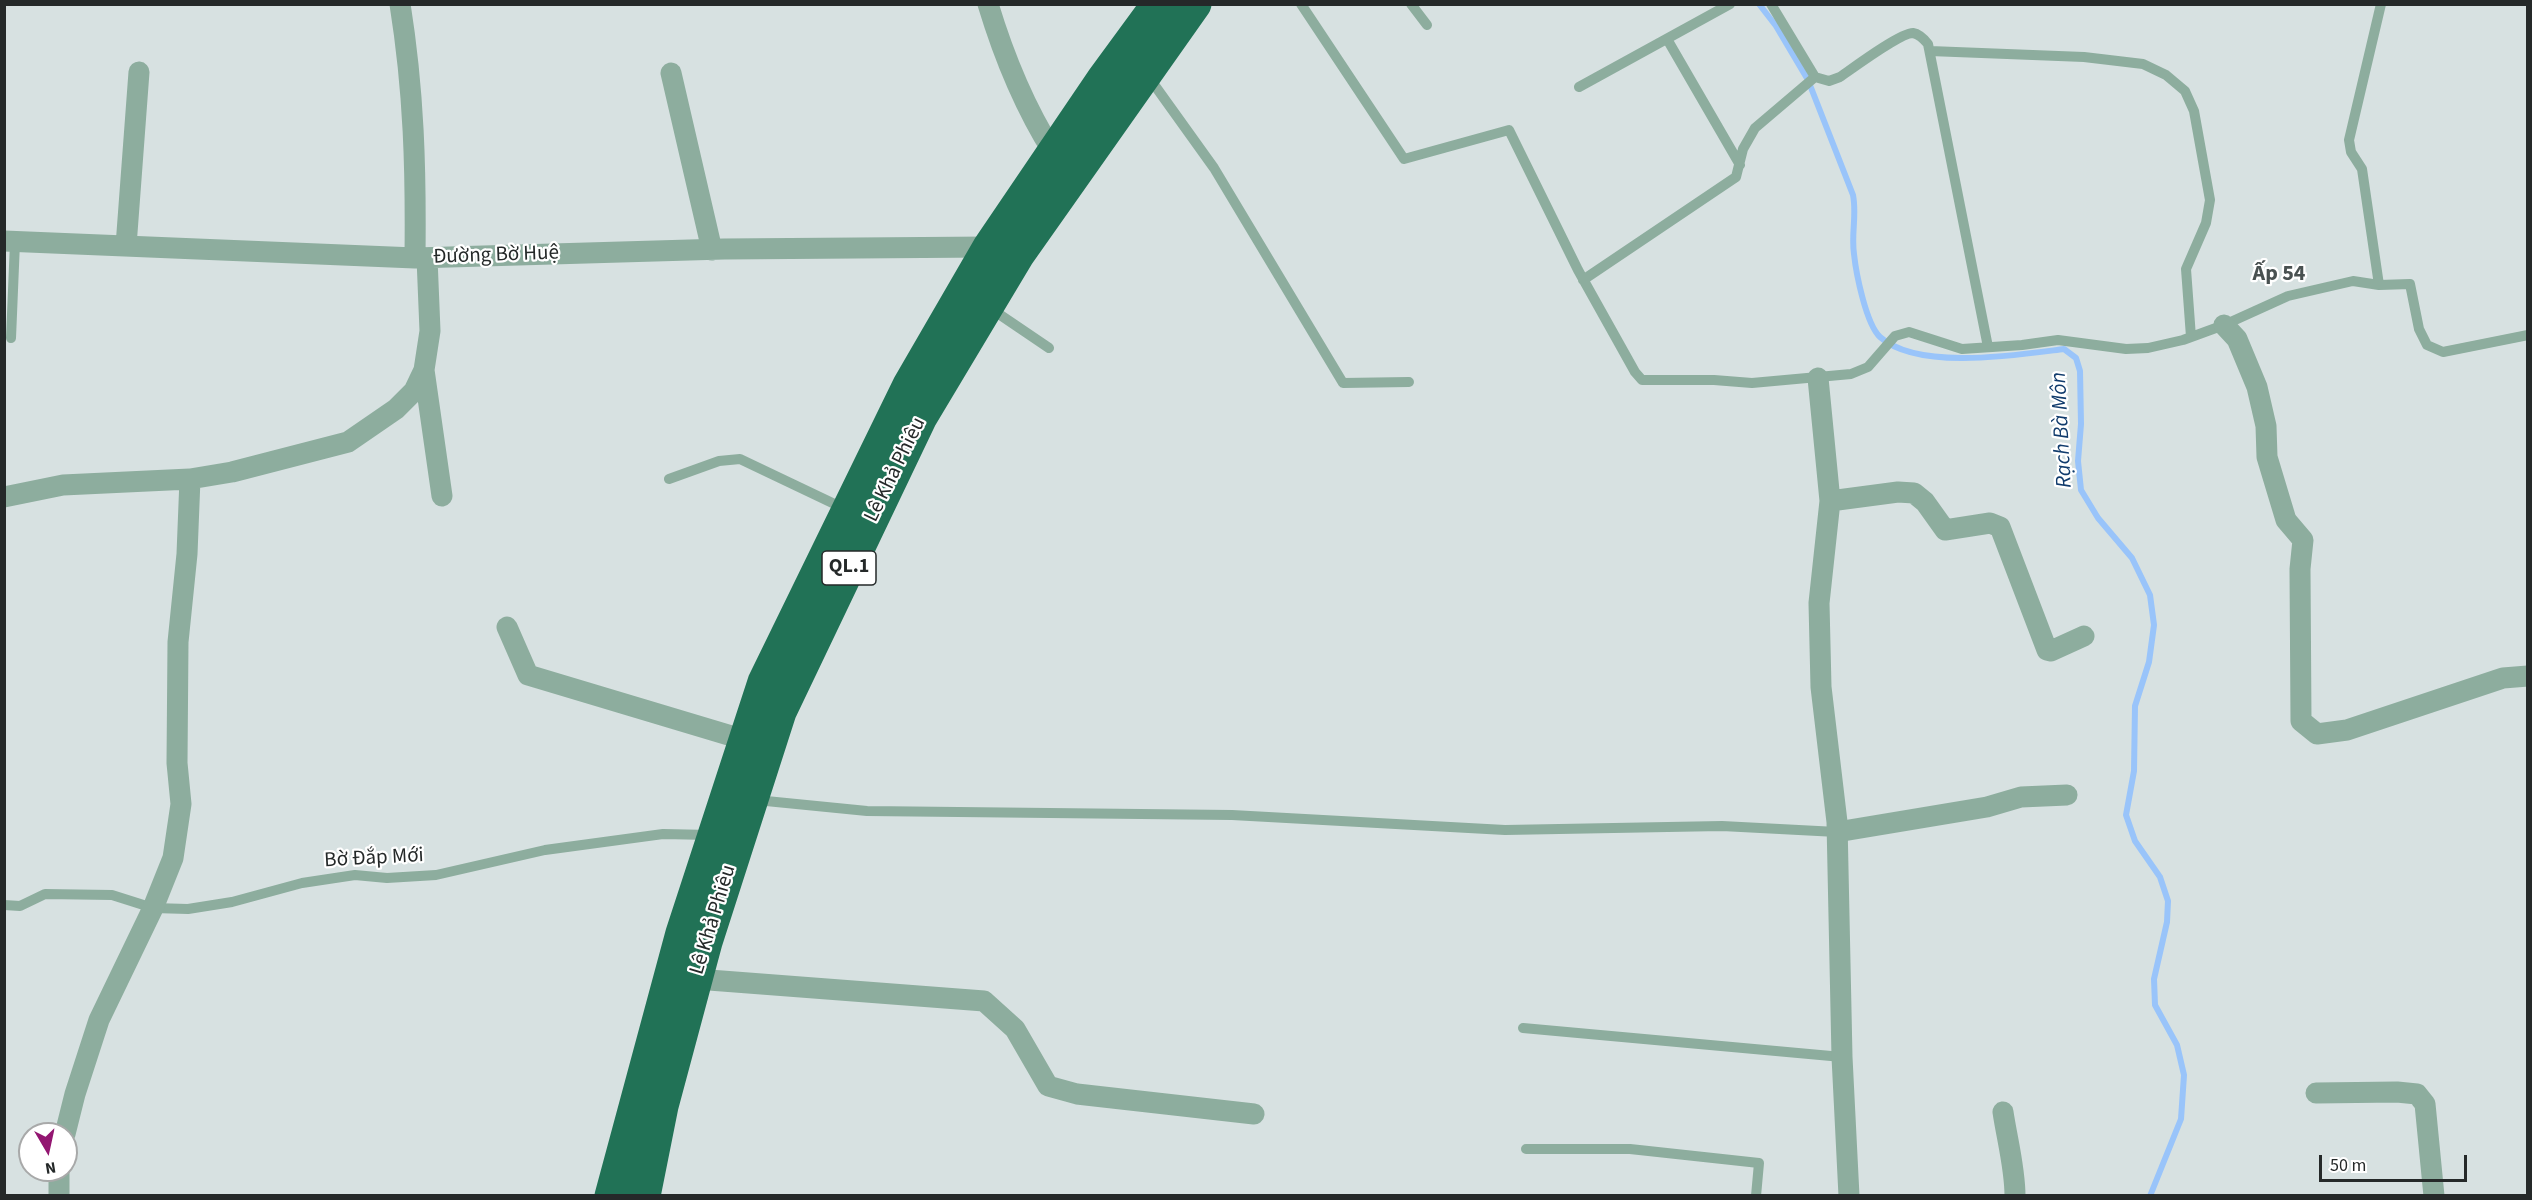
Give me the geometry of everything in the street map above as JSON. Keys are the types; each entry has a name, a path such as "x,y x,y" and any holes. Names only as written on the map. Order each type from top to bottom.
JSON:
{"highway":[{"name":"Lê Khả Phiêu","path":"611,1196 682,933 764,682 909,385 989,247 1158,4"},
{"name":"Lê Khả Phiêu","path":"644,1196 662,1106 696,979 780,712 921,417 1018,255 1195,4"}],"street":[{"path":"4,496 63,485 190,479 232,472 348,442 396,409 414,391 424,370 430,331 421,258 410,66 400,4"},
{"path":"988,4 1017,86 1032,118 1053,152"},
{"path":"126,246 139,72"},
{"path":"671,74 712,250"},
{"name":"Đường Bờ Huệ","path":"10,241 421,258 712,250 989,247"},
{"path":"2224,325 2237,339 2257,387 2266,426 2267,457 2286,520 2303,540 2300,569 2301,721 2317,734 2347,729 2503,678 2528,676"},
{"path":"424,370 442,496"},
{"path":"1818,378 1830,501 1819,603 1821,687 1837,832 1848,1196"},
{"path":"69,1122 99,1020 153,908 173,858 181,804 177,763 178,642 187,554 190,479"},
{"path":"1830,501 1898,492 1914,493 1925,502 1945,530 1995,524 2000,527 2047,650 2051,651 2084,636"},
{"path":"507,627 528,675 745,740"},
{"path":"1837,832 1987,807 2021,797 2067,795"},
{"path":"696,979 984,1001 1015,1029 1048,1086 1077,1094 1254,1114"},
{"path":"2316,1093 2397,1092 2417,1095 2425,1104 2434,1196"},
{"path":"2003,1112 2015,1176 2015,1196"}],"lane":[{"path":"1301,4 1404,159 1509,130 1583,280 1635,372 1642,380 1714,380 1752,383 1851,374 1868,367 1895,336 1909,332 1962,349 2058,340 2126,349 2148,348 2191,337 2224,325 2288,296 2353,281 2379,285 2410,284 2419,329 2427,345 2443,352 2528,335"},
{"path":"1411,4 1427,25"},
{"path":"1579,87 1730,4"},
{"path":"1771,4 1814,77 1829,81 1840,77 1911,33 1920,36 1928,44 1988,348"},
{"path":"2379,285 2362,169 2351,152 2349,140 2381,4"},
{"path":"1667,39 1740,165"},
{"path":"1930,51 2084,57 2143,64 2166,75 2185,92 2194,111 2210,200 2206,223 2186,269 2191,337"},
{"path":"1146,74 1214,168 1343,383 1409,382"},
{"path":"1583,280 1736,177 1743,149 1755,128 1814,77"},
{"path":"10,241 11,338"},
{"path":"987,306 1049,348"},
{"path":"669,479 719,461 740,459 848,510"},
{"path":"752,799 867,811 1232,815 1505,830 1722,826 1837,832"},
{"name":"Bờ Đắp Mới","path":"4,905 20,906 45,894 112,895 153,908 188,909 221,904 302,883 355,875 387,878 436,875 545,850 663,834 714,836"},
{"path":"1523,1028 1842,1057"},
{"path":"1526,1149 1630,1149 1759,1163 1756,1196"}],"waterway":[{"name":"Rạch Bà Môn","path":"1759,4 1776,26 1808,80 1853,195 1853,247 1857,273 1866,310 1880,337 1897,348 1918,354 1943,357 1995,357 2064,349 2076,358 2080,371 2081,424 2078,461 2081,490 2098,518 2132,558 2150,595 2154,625 2149,662 2135,706 2134,771 2126,815 2135,841 2160,877 2168,901 2167,922 2154,979 2155,1005 2177,1045 2184,1075 2181,1119 2150,1196"}],"district":[{"name":"Ấp 54","path":"2279,275"}]}
